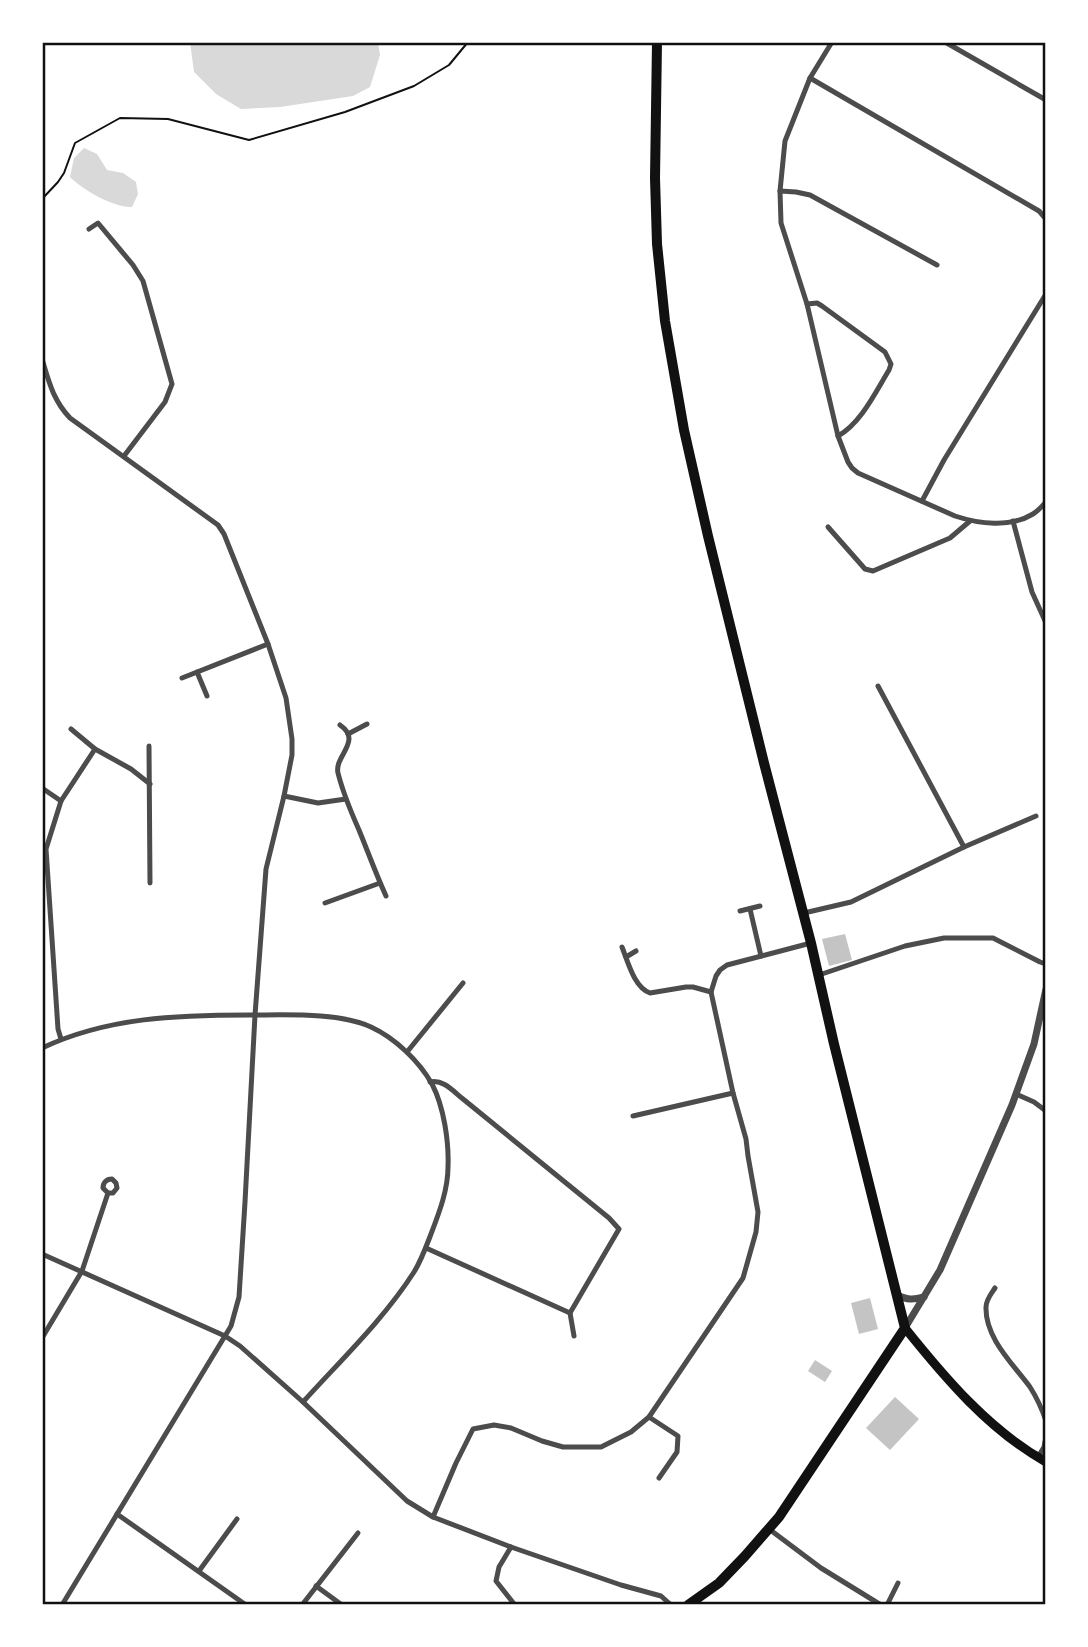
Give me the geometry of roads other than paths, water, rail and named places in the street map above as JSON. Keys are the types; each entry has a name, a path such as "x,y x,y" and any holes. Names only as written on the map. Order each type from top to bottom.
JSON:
{"highway":[{"path":"657,42 657,244 664,321 684,430 905,1328 769,1529 719,1583 688,1605"}],"main road":[{"path":"905,1328 959,1392 1010,1438 1042,1460"}],"street":[{"path":"832,42 810,78 785,141 780,191 781,223 807,304 838,436 852,468 922,502 970,521 998,523 1046,512"},
{"path":"945,42 1046,100"},
{"path":"810,78 976,173 1039,211 1046,219"},
{"path":"780,191 810,195 937,265"},
{"path":"89,229 98,223 143,281 172,384 165,402 124,456"},
{"path":"922,502 944,460 1046,295"},
{"path":"807,304 817,303 822,306 885,352 891,364 858,419 846,432 838,436"},
{"path":"42,359 60,408 218,525 224,534 268,644 286,698 292,739 292,755 284,796 266,869 254,1015 239,1297 231,1326 62,1605"},
{"path":"1034,514 1046,502"},
{"path":"828,527 865,569 873,571 950,538 970,521"},
{"path":"1013,521 1032,592 1046,623"},
{"path":"182,678 268,644"},
{"path":"197,672 207,696"},
{"path":"878,686 964,847"},
{"path":"348,734 367,724"},
{"path":"340,725 348,734 348,747 338,767 346,799 386,896"},
{"path":"71,729 95,749 131,769 150,784"},
{"path":"149,746 150,883"},
{"path":"61,1039 58,1030 46,849 61,801 95,749"},
{"path":"42,788 61,801"},
{"path":"284,796 318,803 346,799"},
{"path":"803,913 850,902 1036,816"},
{"path":"325,903 380,883"},
{"path":"740,911 760,906"},
{"path":"750,909 761,956"},
{"path":"818,975 905,946 944,938 993,938 1046,964"},
{"path":"433,1517 473,1429 494,1425 511,1428 563,1447 601,1447 631,1432 649,1417 743,1278 756,1232 758,1212 746,1139 711,992 720,970 727,965 811,943"},
{"path":"622,947 635,978 644,991 650,993 692,987 711,992"},
{"path":"626,957 636,951"},
{"path":"407,1052 463,982"},
{"path":"905,1328 940,1270 1016,1094 1034,1044 1046,989"},
{"path":"42,1048 79,1032 161,1017 254,1015 345,1018 369,1026 407,1052 430,1082 442,1114 448,1144 448,1169 442,1206 426,1248 414,1272 389,1306 303,1402"},
{"path":"430,1082 441,1082 463,1099 619,1229 570,1313 574,1336"},
{"path":"633,1116 733,1093"},
{"path":"1016,1094 1046,1111"},
{"path":"42,1338 82,1271 107,1193"},
{"path":"426,1248 570,1313"},
{"path":"42,1254 225,1336 240,1346 407,1502 433,1517 511,1547 661,1596 671,1605"},
{"path":"995,1288 986,1306 992,1335 1030,1388 1046,1421"},
{"path":"897,1295 912,1300 924,1297"},
{"path":"649,1417 678,1436 677,1452 659,1478"},
{"path":"1042,1460 1046,1437"},
{"path":"117,1514 246,1605"},
{"path":"200,1572 237,1519"},
{"path":"769,1529 821,1568 881,1605"},
{"path":"302,1605 358,1533"},
{"path":"511,1547 499,1567 496,1581 515,1605"},
{"path":"887,1605 898,1583"},
{"path":"316,1586 342,1605"}]}
